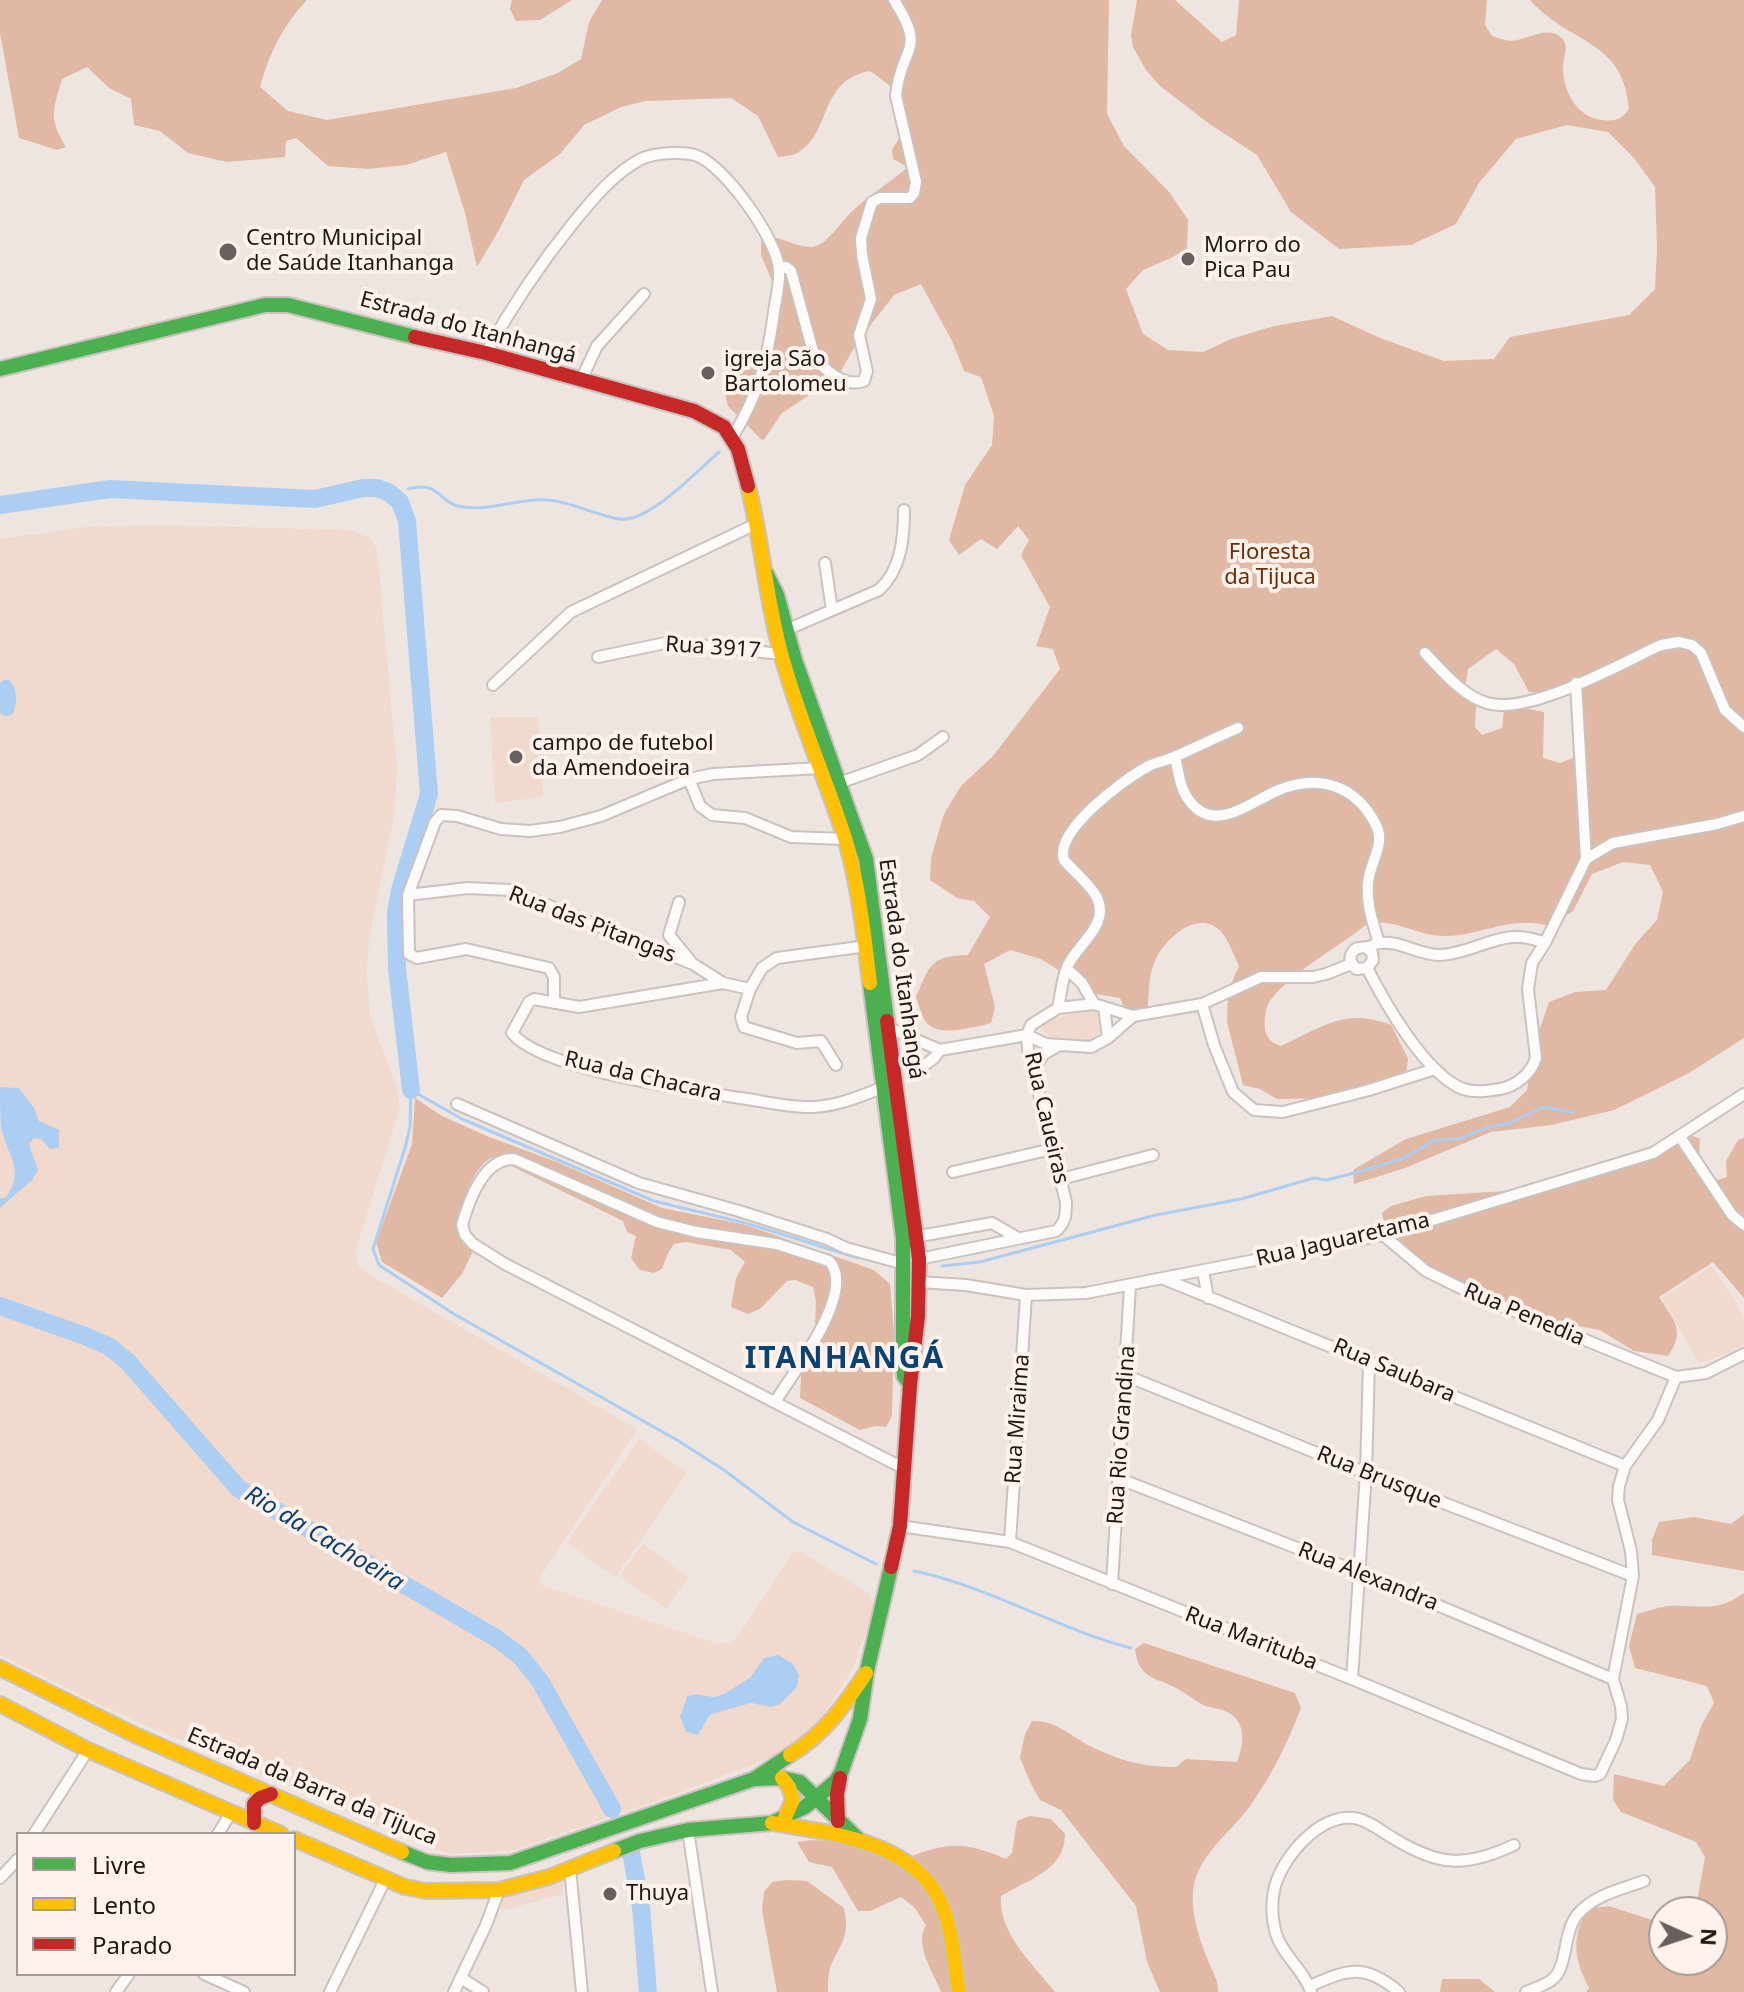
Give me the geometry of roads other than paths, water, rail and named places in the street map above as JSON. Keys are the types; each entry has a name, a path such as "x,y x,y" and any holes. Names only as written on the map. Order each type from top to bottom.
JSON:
{"main road":[{"name":"Estrada do Itanhangá","path":"0,369 206,318 265,305 288,305 486,353 694,411 724,427 744,468 766,573 767,598 781,654 803,727 845,839 867,946 884,1087 909,1238"},
{"name":"Estrada do Itanhangá","path":"766,573 777,595 786,630 866,859 889,1028 909,1238 911,1262 903,1358 904,1376 910,1385"},
{"name":"Estrada do Itanhangá","path":"867,1671 900,1526 919,1282 911,1262"},
{"name":"Estrada da Barra da Tijuca","path":"0,1668 135,1735 415,1858 452,1867 475,1868 510,1863 754,1779 814,1740 841,1710 867,1671"},
{"path":"838,1821 837,1794 841,1773 860,1719 867,1671"},
{"path":"0,1704 88,1750 276,1832"},
{"path":"778,1820 818,1799 841,1773"},
{"path":"782,1778 800,1782 858,1840"},
{"path":"778,1820 793,1800 782,1778"},
{"name":"Estrada da Barra da Tijuca","path":"754,1779 782,1778"},
{"path":"254,1823 253,1803 261,1796 271,1794"},
{"path":"296,1840 385,1880 427,1891 499,1890 549,1877 614,1849 688,1830 778,1820 858,1840 907,1863 931,1884 944,1917 959,1992"}],"street":[{"path":"779,268 786,267 791,271 814,355 820,364 848,382 864,381 867,371 859,335 871,299 861,238 872,202 880,198 910,198 916,182 896,96 897,82 909,54 912,32 894,0"},
{"path":"486,353 510,309 545,257 591,201 623,170 643,157 694,155 710,163 758,221 774,250 779,268 769,350 762,378 749,410 732,438"},
{"path":"581,380 597,346 644,294"},
{"path":"786,630 879,590 887,582 894,572 904,535 904,510"},
{"path":"493,685 571,612 756,524"},
{"path":"825,563 832,610"},
{"name":"Rua 3917","path":"598,657 670,642 781,654"},
{"path":"1425,653 1450,679 1488,703 1522,704 1539,700 1661,645 1679,642 1692,645 1701,653 1725,710 1744,727"},
{"path":"1367,968 1387,1007 1435,1069 1456,1085 1478,1092 1505,1088 1533,1069 1536,1058 1528,989 1532,963 1586,859 1576,683"},
{"path":"1238,728 1150,766 1128,779 1096,805 1066,837 1061,853 1064,860 1097,898 1099,906 1093,932 1067,969 1058,1008 1099,1005 1133,1016 1202,1004 1261,977 1313,977 1351,964"},
{"path":"839,783 918,755 943,737"},
{"path":"1175,757 1183,791 1192,804 1213,815 1241,811 1278,790 1296,785 1318,783 1345,788 1364,806 1378,827 1379,843 1368,880 1368,906 1379,943"},
{"path":"554,1003 554,977 549,968 466,949 409,954 408,895 435,822 441,815 457,816 501,829 545,829 601,816 689,779 764,770 820,768"},
{"path":"689,779 700,806 712,815 745,818 791,837 845,839"},
{"path":"1586,859 1613,843 1744,816"},
{"name":"Rua das Pitangas","path":"408,895 468,888 510,890 693,964 723,983"},
{"path":"679,902 669,935 693,964"},
{"path":"1367,948 1373,960 1367,968 1356,969 1351,964 1353,950 1379,943 1443,955 1515,936 1528,936 1545,943"},
{"path":"836,1065 821,1041 797,1043 744,1027 741,1017 750,989 762,968 777,958 867,946"},
{"path":"1067,969 1099,1005 1108,1038"},
{"name":"Rua da Chacara","path":"750,989 723,983 579,1007 534,999 529,1002 512,1033 532,1048 589,1069 680,1088 796,1106 832,1105 884,1087"},
{"path":"1202,1004 1233,1092 1254,1110 1283,1112 1435,1069"},
{"name":"Rua Caueiras","path":"1018,1238 1056,1231 1066,1217 1061,1179 1028,1050 1027,1035 1037,1018 1058,1008"},
{"path":"889,1028 940,1050 1027,1035 1046,1044 1091,1047 1108,1038 1133,1016"},
{"path":"1034,1068 1044,1054 1058,1046"},
{"path":"914,1073 940,1050"},
{"name":"Rua Jaguaretama","path":"919,1282 966,1285 1026,1295 1086,1293 1383,1235 1653,1153 1744,1094"},
{"path":"457,1104 639,1183 739,1211 846,1248 911,1262 1018,1238"},
{"path":"1680,1137 1732,1215 1744,1225"},
{"path":"953,1172 1052,1149"},
{"path":"1061,1179 1153,1155"},
{"path":"775,1402 832,1311 837,1275 829,1261 777,1244 696,1232 638,1216 514,1159 504,1158 494,1162 486,1171 462,1225 465,1235 473,1244 490,1255 775,1402 905,1469"},
{"path":"909,1238 992,1223 1018,1238"},
{"path":"972,1226 976,1247"},
{"name":"Rua Penedia","path":"1383,1235 1426,1271 1475,1295 1676,1377"},
{"path":"1203,1271 1208,1298"},
{"name":"Rua Saubara","path":"1162,1278 1625,1466"},
{"name":"Rua Rio Grandina","path":"1112,1584 1127,1376 1130,1286"},
{"name":"Rua Miraima","path":"1010,1542 1026,1295"},
{"path":"1613,1679 1633,1576 1631,1551 1618,1500 1625,1466 1658,1420 1676,1377 1706,1373 1744,1354"},
{"path":"1352,1679 1361,1573 1369,1362"},
{"name":"Rua Brusque","path":"1127,1376 1633,1576"},
{"name":"Rua Alexandra","path":"1120,1479 1361,1573 1613,1679"},
{"name":"Rua Marituba","path":"900,1526 1010,1542 1581,1774 1600,1774 1616,1740 1622,1719 1613,1679"},
{"path":"35,1832 88,1750"},
{"path":"219,1832 230,1814"},
{"path":"1399,1992 1375,1974 1363,1971 1346,1971 1310,1989 1277,1935 1273,1898 1280,1873 1300,1845 1330,1821 1355,1818 1413,1850 1446,1861 1476,1861 1514,1845"},
{"path":"688,1830 712,1992"},
{"path":"0,1878 16,1861"},
{"path":"570,1869 582,1992"},
{"path":"330,1992 385,1880"},
{"path":"1526,1992 1545,1984 1557,1973 1575,1917 1596,1899 1644,1881"},
{"path":"454,1992 499,1890"},
{"path":"208,1976 244,1992"},
{"path":"461,1978 483,1992"}],"water":[{"path":"4,680 12,684 16,697 12,715 5,716 0,713 0,683"},
{"path":"0,1087 19,1088 34,1108 39,1121 59,1130 59,1148 50,1149 41,1139 34,1138 29,1144 38,1170 32,1180 0,1208 0,1198 5,1198 11,1188 15,1171 1,1126"},
{"path":"778,1655 793,1664 799,1675 797,1687 780,1704 771,1707 751,1703 715,1713 709,1716 698,1735 686,1732 680,1717 687,1697 694,1694 714,1697 724,1694 750,1678 764,1658"}],"waterway":[{"path":"408,489 427,488 448,502 463,507 548,500 619,519 631,518 658,505 719,452"},
{"path":"0,505 110,489 315,499 363,488 377,488 390,493 400,502 407,521 429,794 396,912 397,969 411,1090"},
{"path":"858,1258 749,1224 654,1201 462,1119 411,1090 410,1127 405,1148 373,1249 379,1265 454,1314 677,1440 724,1470 793,1522 876,1564"},
{"path":"942,1266 980,1262 1156,1215 1241,1199 1314,1178 1326,1180 1347,1175 1402,1159 1435,1140 1460,1139 1485,1128 1510,1123 1544,1107 1573,1113"},
{"name":"Rio da Cachoeira","path":"0,1306 110,1347 128,1362 239,1489 496,1638 520,1656 540,1681 612,1809"},
{"path":"914,1571 969,1587 1076,1630 1131,1648"},
{"name":"Rio da Cachoeira","path":"631,1852 641,1907 648,1992"}],"place":[{"name":"Centro Municipal de Saúde Itanhanga","path":"228,252"},
{"name":"Morro do Pica Pau","path":"1188,259"},
{"name":"igreja São Bartolomeu","path":"708,373"},
{"name":"campo de futebol da Amendoeira","path":"516,757"},
{"name":"Thuya","path":"610,1894"}],"district":[{"name":"ITANHANGÁ","path":"845,1359"}],"park label":[{"name":"Floresta da Tijuca","path":"1270,566"}]}
